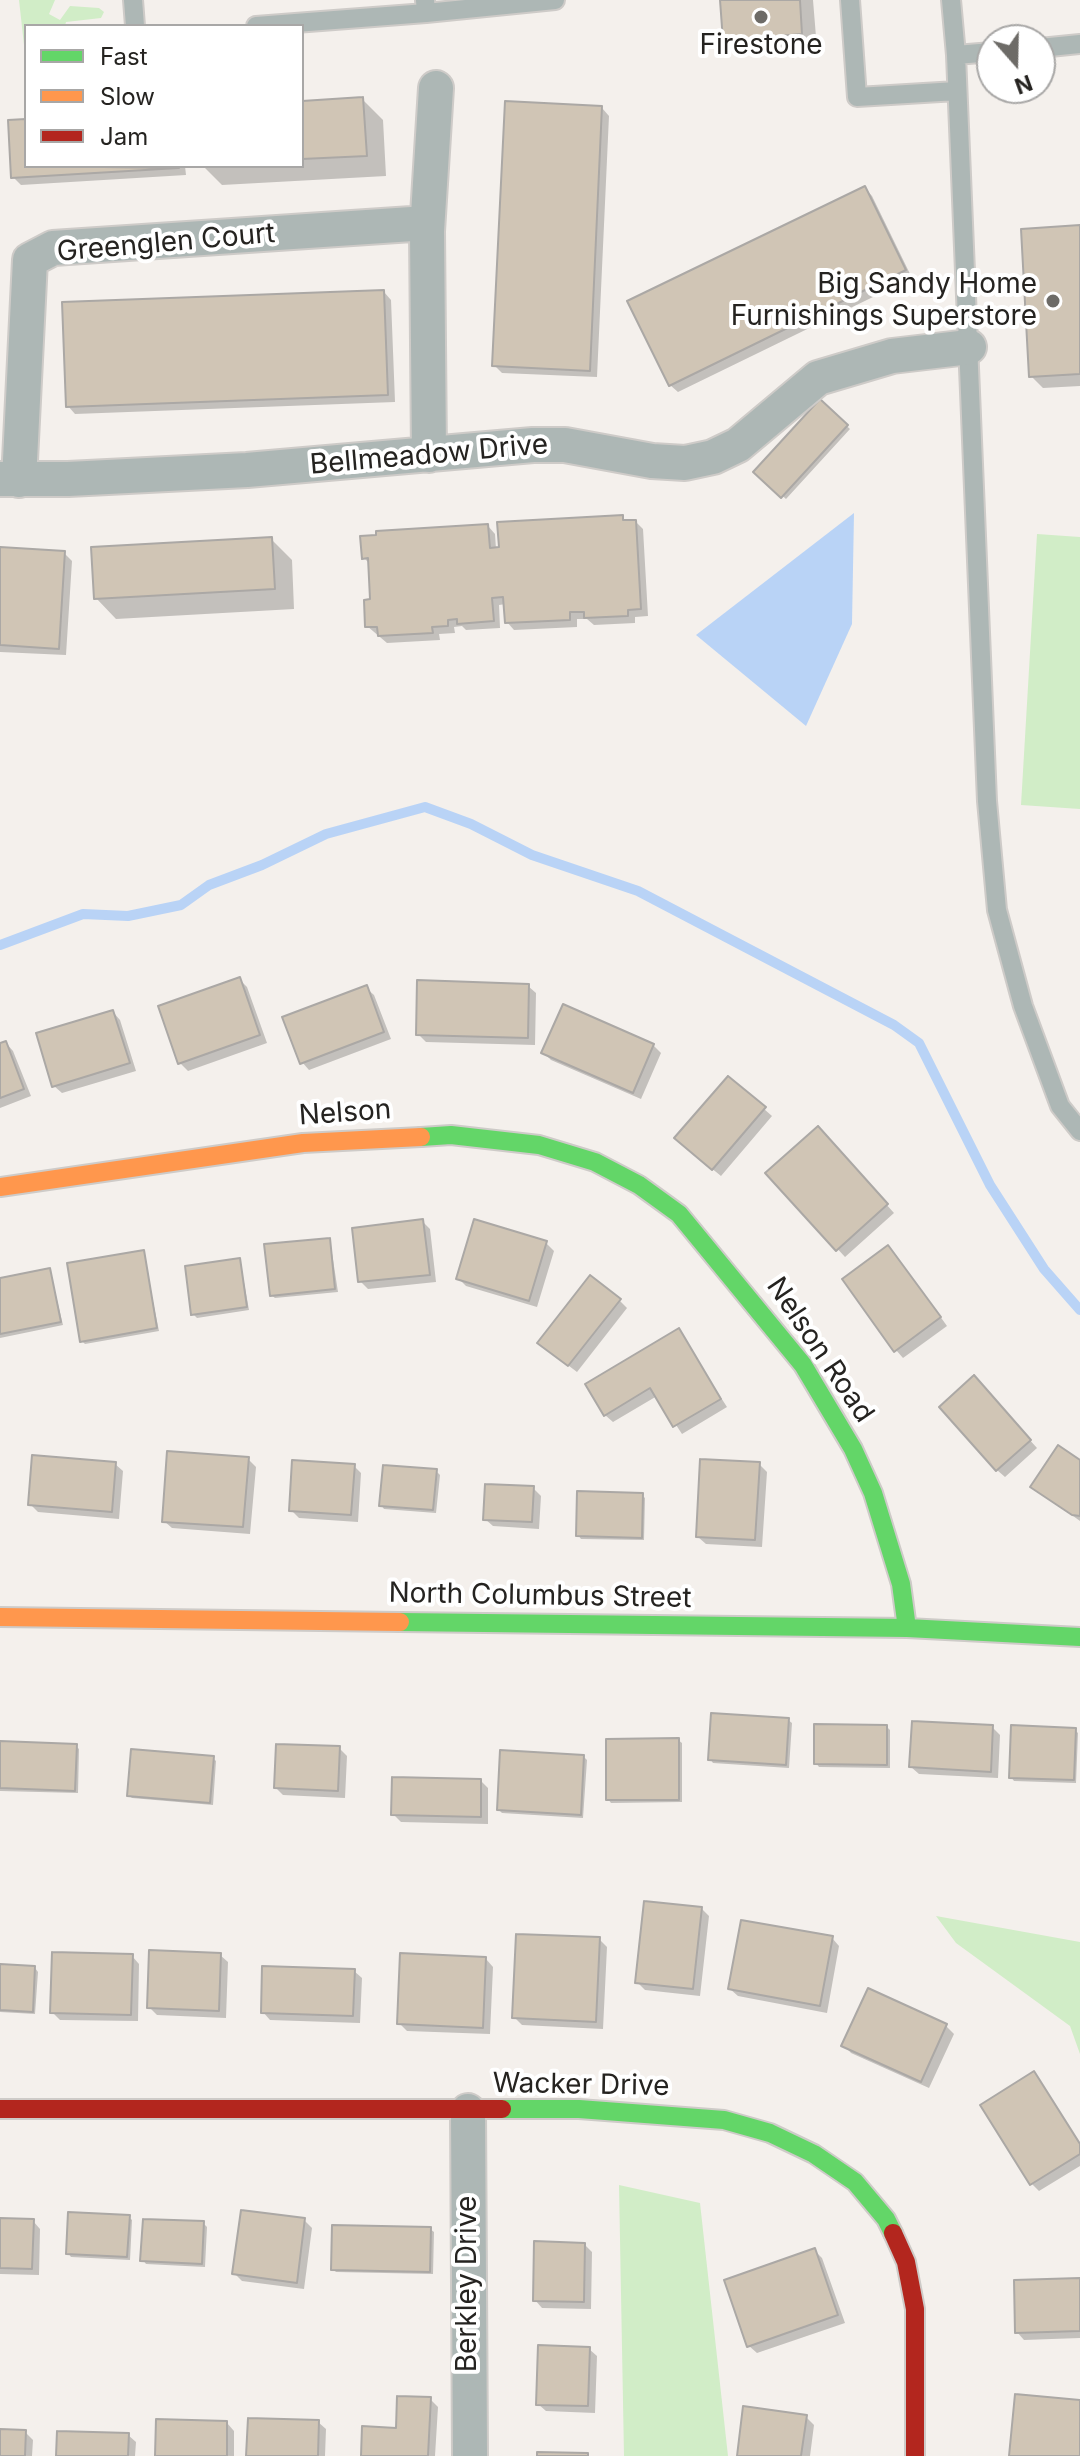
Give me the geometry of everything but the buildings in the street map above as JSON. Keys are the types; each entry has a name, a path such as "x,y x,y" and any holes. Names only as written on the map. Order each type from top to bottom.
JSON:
{"street":[{"path":"429,455 427,223 436,88"},
{"name":"Greenglen Court","path":"9,479 30,260 53,248 427,223"},
{"name":"Bellmeadow Drive","path":"9,479 247,470 512,446 565,445 652,461 685,463 713,457 738,445 818,378 892,356 969,347"},
{"name":"Nelson","path":"0,1187 303,1143 451,1135 539,1145 595,1162 639,1185 679,1214"},
{"name":"Nelson Road","path":"679,1214 743,1288 803,1365 853,1449 889,1538 907,1628"},
{"name":"North Columbus Street","path":"0,1617 907,1628 1080,1637"},
{"name":"Wacker Drive","path":"0,2109 611,2110 724,2120 797,2144 855,2182 886,2219 906,2262 915,2309 915,2456"},
{"name":"Berkley Drive","path":"468,2111 470,2456"}],"lane":[{"path":"133,0 135,24"},
{"path":"273,24 426,6 555,0"},
{"path":"850,0 857,97 957,91"},
{"path":"951,0 956,55 987,801 997,910 1023,1006 1060,1106 1080,1131"},
{"path":"1056,46 1080,44"},
{"path":"956,55 976,53"}],"green space":[{"path":"19,0 55,0 49,14 60,20 70,6 99,8 104,12 101,18 66,24 24,24 24,45"},
{"path":"1037,534 1080,537 1080,809 1021,805"},
{"path":"936,1916 1080,1942 1080,2054 1070,2026 956,1943"},
{"path":"619,2185 700,2203 728,2456 624,2456"}],"water":[{"path":"854,513 852,624 806,726 696,635"}],"waterway":[{"path":"0,945 83,914 128,916 181,905 209,885 262,865 326,834 425,807 471,824 532,855 638,891 894,1025 919,1043 990,1185 1044,1269 1080,1310"}],"traffic: fast":[{"path":"421,1137 451,1135 539,1145 595,1162 639,1185 679,1214 803,1365 853,1449 873,1493 901,1584 907,1628"},
{"path":"400,1622 907,1628 1080,1637"},
{"path":"502,2109 579,2109 724,2120 770,2133 814,2154 855,2182 886,2219 893,2233"}],"traffic: slow":[{"path":"0,1187 303,1143 421,1137"},
{"path":"0,1617 400,1622"}],"traffic: jam":[{"path":"0,2109 502,2109"},
{"path":"893,2233 906,2262 915,2309 915,2456"}],"place":[{"name":"Firestone","path":"761,17"},
{"name":"Big Sandy Home Furnishings Superstore","path":"1053,301"}]}
